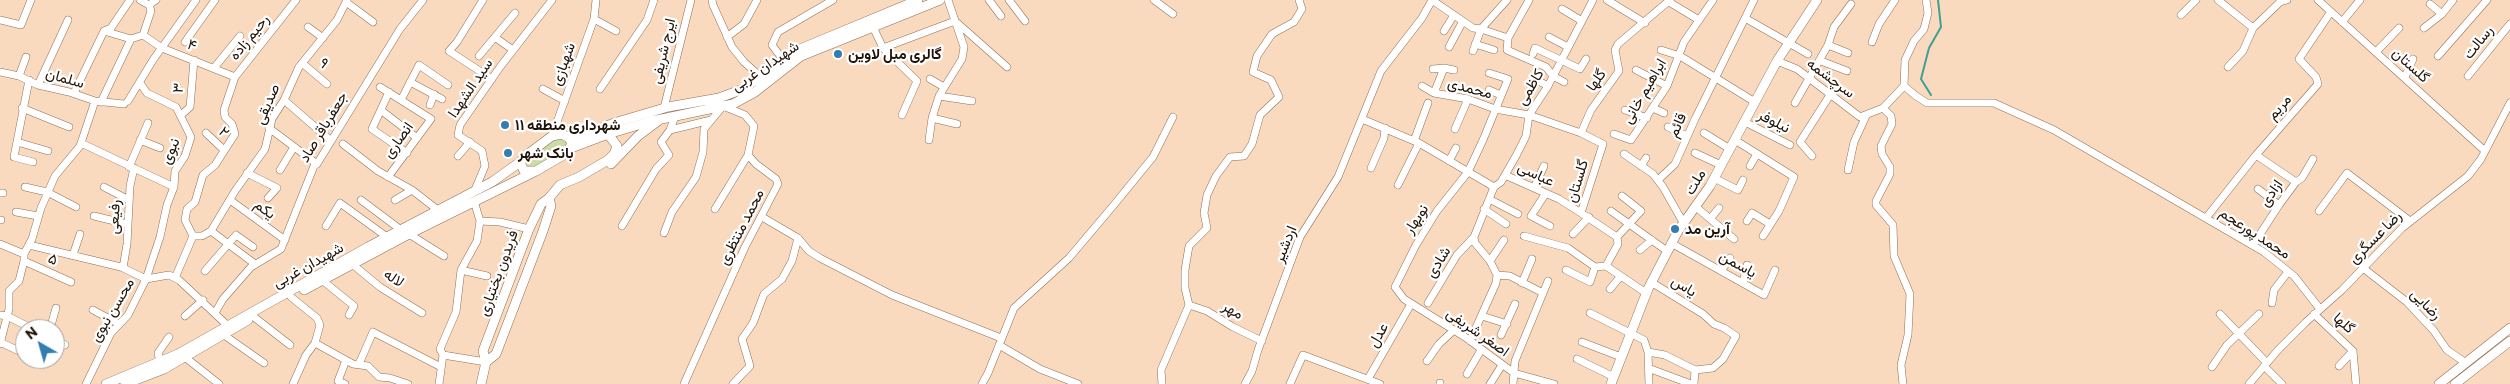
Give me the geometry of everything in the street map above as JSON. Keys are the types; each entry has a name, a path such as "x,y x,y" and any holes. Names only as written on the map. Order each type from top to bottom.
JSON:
{"main road":[{"name":"شهیدان غربی","path":"125,384 140,382 186,358 254,317 352,264 439,211 536,171 571,144 617,122 664,108 719,98 743,89 800,49 914,0"},
{"name":"شهیدان غربی","path":"571,144 661,119 733,104 755,92 801,56 940,0"},
{"name":"ملت","path":"1612,380 1651,282 1669,247 1714,178 1777,61 1817,0"},
{"path":"579,177 589,177 607,168 638,136 661,119"},
{"path":"552,136 562,134 571,144"},
{"path":"579,177 608,160 614,154 617,146 608,134"},
{"name":"شهیدان غربی","path":"106,384 160,362 387,238 405,232 474,197 552,136"},
{"path":"520,162 524,170 536,171"},
{"name":"فریدون بختیاری","path":"481,384 486,362 483,351 529,228 540,204 550,198 560,186 579,177"},
{"name":"فریدون بختیاری","path":"486,362 496,354 543,231 551,206 550,198"},
{"path":"2439,384 2510,328"},
{"path":"2454,384 2506,344 2496,339"}],"street":[{"path":"0,20 21,24 31,0"},
{"path":"74,94 104,32 111,28 129,1 119,0"},
{"path":"104,32 131,39 143,35 151,15 149,5 140,0"},
{"path":"149,5 156,0"},
{"name":"سلمان","path":"0,72 19,76 38,85 98,102 126,102 162,48 180,26 196,0"},
{"path":"185,42 215,0"},
{"name":"جعفرباقر صاد","path":"215,312 255,264 281,249 314,166 400,29 422,0"},
{"name":"سید الشهدا","path":"474,197 486,166 482,151 458,135 460,125 492,78 552,0"},
{"path":"587,0 595,2"},
{"path":"600,89 647,20 654,0"},
{"name":"ایرج شریفی","path":"664,108 690,0"},
{"path":"712,0 727,37 744,62 761,77"},
{"path":"727,37 744,24 757,0"},
{"path":"784,61 772,45 778,32 833,0"},
{"path":"929,140 932,118 939,96 962,59 964,47 948,0"},
{"path":"990,0 1001,16"},
{"path":"1009,0 1025,21"},
{"path":"1154,0 1173,14"},
{"path":"1162,384 1161,370 1189,305 1185,270 1189,246 1207,228 1204,213 1207,195 1216,176 1230,157 1244,156 1252,144 1260,115 1279,97 1271,80 1253,72 1257,56 1272,34 1294,22 1302,9 1299,0"},
{"path":"1432,0 1473,28 1508,38"},
{"name":"اردشیر","path":"1245,384 1252,371 1300,237 1338,177 1381,71 1422,18 1432,0"},
{"path":"1494,50 1474,48 1481,29 1507,0"},
{"path":"1529,0 1508,38 1508,52 1546,68 1553,76 1564,82"},
{"name":"کاظمی","path":"1494,187 1506,175 1526,136 1528,115 1548,86 1593,0"},
{"path":"1607,0 1645,23"},
{"name":"ابراهیم خانی","path":"1614,134 1631,140 1667,86 1684,42 1713,0"},
{"name":"قائم","path":"1658,180 1675,164 1754,0"},
{"path":"1872,42 1878,24 1895,0"},
{"path":"1848,170 1854,142 1866,116 1883,108 1904,86 1906,60 1914,41 1924,29 1928,13 1926,0"},
{"path":"2181,15 2196,0"},
{"path":"2218,0 2253,28"},
{"path":"2228,67 2243,51 2253,28 2280,2 2287,0"},
{"name":"گلستان","path":"2318,0 2330,13 2405,77 2485,151"},
{"path":"2342,22 2360,0"},
{"path":"2424,28 2442,14 2453,0"},
{"path":"2438,56 2488,0"},
{"name":"رحیم زاده","path":"194,236 185,220 187,209 195,202 203,175 214,165 235,134 232,124 225,117 224,110 234,77 293,1"},
{"path":"346,1 373,22"},
{"name":"صدیقی","path":"211,232 247,172 264,149 272,119 284,100 302,63 337,20 346,1"},
{"path":"479,1 457,42 449,51 492,78"},
{"path":"1670,1 1699,20"},
{"name":"گلها","path":"1581,132 1591,110 1619,70 1615,50 1618,44 1670,1"},
{"name":"شهبازی","path":"552,136 594,19 595,2"},
{"path":"1795,103 1821,61 1834,27 1850,4"},
{"path":"2430,4 2442,14"},
{"path":"1562,9 1582,21"},
{"path":"479,56 515,13"},
{"name":"مریم","path":"2206,218 2256,155 2318,84 2316,76 2299,59 2330,13"},
{"path":"1444,31 1454,15"},
{"path":"1745,18 1808,54"},
{"path":"594,19 616,31"},
{"path":"38,85 68,20"},
{"path":"883,48 955,21"},
{"path":"955,21 1007,67"},
{"path":"1449,47 1463,22"},
{"name":"رسالت","path":"2468,76 2510,24"},
{"path":"308,27 323,38"},
{"path":"873,27 883,48 917,80 902,116"},
{"path":"2376,52 2400,28"},
{"name":"۴","path":"143,35 162,48 234,77"},
{"path":"214,68 240,36"},
{"path":"1549,37 1568,47"},
{"path":"496,38 513,50"},
{"path":"15,350 0,343 9,291 18,281 24,257 47,192 55,176 75,154 98,102 131,39"},
{"path":"1828,46 1848,52"},
{"path":"1533,54 1535,48 1580,70 1586,59"},
{"path":"1661,50 1680,56"},
{"name":"ابراهیم خانی","path":"1680,56 1755,102"},
{"path":"19,76 26,57"},
{"path":"2405,77 2412,59"},
{"name":"۳","path":"180,115 190,107 194,60"},
{"name":"سرچشمه","path":"1777,61 1797,69 1860,118 1866,116"},
{"path":"1821,61 1847,71"},
{"name":"۹","path":"302,63 327,84"},
{"path":"400,100 420,65 448,85"},
{"path":"1422,86 1434,93 1444,68"},
{"path":"1433,69 1444,68 1454,70"},
{"path":"1636,70 1667,86"},
{"path":"1489,73 1508,80 1502,95 1489,90"},
{"path":"930,79 944,87"},
{"path":"28,80 14,157 33,162"},
{"path":"1537,80 1548,86"},
{"name":"نبوی","path":"140,82 147,92 176,107 191,137 186,156 175,171 174,187 146,279"},
{"path":"410,82 442,99"},
{"name":"محمد پورعجم","path":"1904,86 1927,103 1994,103 2054,130 2253,245 2288,272 2320,309"},
{"name":"انصاری","path":"380,87 430,119 388,177"},
{"path":"543,89 565,101"},
{"path":"389,92 382,111 372,129 406,153"},
{"name":"محمدی","path":"1434,93 1468,99 1495,109 1528,115"},
{"path":"430,105 434,94"},
{"path":"1812,156 1800,142 1830,94"},
{"name":"نوبهار","path":"1395,287 1416,245 1437,211 1468,172 1502,95"},
{"path":"939,96 972,102"},
{"path":"1455,129 1468,99"},
{"path":"284,100 330,140"},
{"path":"1398,185 1417,142 1428,103"},
{"path":"664,233 672,212 696,177 703,152 704,129 723,106 745,115 754,126 748,154 715,210"},
{"name":"رضا عسگری","path":"2249,384 2314,314 2410,221 2468,176 2485,151 2509,107"},
{"path":"22,108 69,127"},
{"path":"1653,108 1664,113"},
{"path":"1883,108 1891,116 1892,124 1881,146 1882,154 1890,167 1890,174 1876,203 1893,225 1894,256 1910,294 1908,335 1901,365 1903,384"},
{"path":"1625,110 1647,118"},
{"path":"382,111 417,138"},
{"name":"گلستان","path":"1528,115 1581,132 1603,144 1581,213 1617,237"},
{"path":"622,226 656,169 669,154 662,142 670,130 675,116"},
{"path":"932,118 957,124"},
{"path":"982,384 1014,308 1069,258 1113,206 1153,157 1173,118"},
{"path":"670,130 711,120"},
{"path":"1362,120 1417,142 1494,187 1474,237 1475,243 1490,261 1497,275 1496,283 1470,341"},
{"name":"نیلوفر","path":"1745,122 1790,146"},
{"name":"رفیعی","path":"123,268 132,167 140,140 148,123"},
{"path":"1668,127 1687,136"},
{"path":"270,128 317,164"},
{"path":"1371,168 1384,138 1385,128"},
{"name":"۲","path":"206,133 224,150"},
{"path":"1704,133 1730,149"},
{"path":"140,140 160,148"},
{"path":"1735,140 1794,177 1763,236"},
{"path":"16,142 48,151"},
{"path":"458,156 470,142"},
{"path":"81,143 174,187"},
{"path":"343,144 388,177 412,190 439,211"},
{"path":"280,170 294,147"},
{"path":"1449,161 1456,148"},
{"path":"1695,153 1721,165"},
{"name":"محمد منتظری","path":"684,384 720,299 778,184 776,178 756,164 748,154"},
{"path":"1624,154 1658,180 1684,224"},
{"path":"1750,166 1757,154"},
{"path":"2256,155 2296,182"},
{"path":"1641,166 1646,158"},
{"name":"ازادی","path":"2253,245 2278,205 2296,182 2302,178 2313,159"},
{"path":"1534,188 1544,166"},
{"path":"247,172 277,188 268,198"},
{"path":"2319,211 2346,173 2410,221"},
{"name":"عباسی","path":"1506,175 1546,193 1581,213"},
{"path":"1714,178 1738,190 1743,180"},
{"path":"25,187 47,192 76,207"},
{"path":"104,187 129,200"},
{"path":"2258,189 2278,205"},
{"path":"395,200 412,190"},
{"path":"1546,193 1531,216 1550,226"},
{"path":"1606,266 1618,244 1617,237 1640,211 1622,196"},
{"path":"439,384 443,355 440,350 456,312 461,270 476,240 480,221 474,197"},
{"path":"1489,199 1518,214"},
{"name":"یکم","path":"230,200 284,240"},
{"path":"361,200 405,232 444,256"},
{"path":"326,226 340,203 387,238"},
{"path":"1696,207 1734,239"},
{"path":"1484,208 1506,224"},
{"path":"1710,219 1719,208"},
{"path":"16,212 38,216"},
{"path":"1611,212 1652,240 1669,247"},
{"path":"1747,221 1752,213 1770,224"},
{"path":"94,216 127,224"},
{"path":"762,217 798,238 809,251 820,258 892,295 1000,341 1040,369 1078,384"},
{"path":"1573,234 1589,218"},
{"path":"480,221 500,222 529,228"},
{"path":"176,278 194,236 202,236 211,232 255,264"},
{"path":"73,255 80,234"},
{"path":"205,271 230,245 236,235 253,247"},
{"path":"1524,236 1568,248 1595,267 1606,266 1646,294"},
{"name":"شادی","path":"1428,303 1457,255 1474,237"},
{"path":"733,384 750,366 742,339 753,323 764,294 782,279 792,262 798,238"},
{"path":"1490,261 1504,240"},
{"path":"1640,250 1652,240"},
{"name":"۵","path":"0,244 71,282"},
{"name":"محسن نبوی","path":"29,245 123,268 146,279 128,315 111,333 86,384"},
{"name":"یاسمن","path":"1669,247 1721,271 1764,295 1775,270"},
{"path":"1721,271 1730,258"},
{"path":"1522,283 1532,259"},
{"name":"لاله","path":"352,264 380,287 422,313"},
{"path":"1744,283 1747,265"},
{"path":"1566,270 1590,282 1595,267"},
{"name":"رضایی","path":"2363,268 2407,302 2434,331 2447,350 2466,363"},
{"path":"461,270 487,276"},
{"name":"محمد پورعجم","path":"2272,303 2274,290 2288,272"},
{"path":"146,279 169,275 176,278 203,300 228,325"},
{"path":"1497,275 1510,276 1543,293"},
{"path":"1610,289 1620,277"},
{"path":"322,280 354,306 349,316"},
{"path":"1513,384 1515,361 1548,281"},
{"name":"یاس","path":"1651,282 1703,314 1714,324 1736,336 1723,359 1713,368 1695,370"},
{"name":"اصغر شریفی","path":"1395,287 1404,299 1454,330 1514,373 1539,382 1554,384"},
{"path":"291,297 317,318 320,325 315,343 306,354 293,384"},
{"path":"185,316 203,300"},
{"name":"عدل","path":"1368,379 1411,304"},
{"path":"1500,335 1507,324 1515,304"},
{"name":"مهر","path":"1189,305 1207,311 1233,327 1262,341"},
{"path":"53,319 56,308"},
{"path":"93,310 119,324"},
{"path":"1590,313 1644,340 1648,352 1649,384"},
{"path":"2220,314 2282,384"},
{"path":"2212,367 2238,333 2259,314"},
{"name":"گلها","path":"2314,314 2353,351 2356,384"},
{"path":"1482,316 1507,324"},
{"path":"254,317 290,345"},
{"path":"1428,361 1438,344 1454,330"},
{"path":"359,364 373,332 441,367"},
{"path":"224,335 264,363"},
{"path":"160,362 158,353 169,337"},
{"path":"1582,342 1622,357"},
{"path":"315,343 346,360 373,370 379,377 390,378 408,384"},
{"path":"1467,374 1481,350"},
{"path":"2338,366 2353,351"},
{"path":"1648,352 1665,355 1695,370 1693,384 1648,368"},
{"path":"443,355 486,362"},
{"path":"1290,384 1304,355 1380,384"},
{"path":"186,358 219,384"},
{"path":"1577,359 1612,380"},
{"path":"346,360 338,381 346,384"},
{"path":"1490,384 1502,365"}],"green space":[{"path":"556,138 567,141 567,148 539,167 527,167 526,160"}],"waterway":[{"path":"1931,95 1921,79 1929,48 1941,27 1938,0"}],"place":[{"name":"گالری مبل لاوین","path":"838,54"},
{"name":"شهرداری منطقه ۱۱","path":"505,125"},
{"name":"بانک شهر","path":"508,153"},
{"name":"آرین مد","path":"1675,229"}]}
